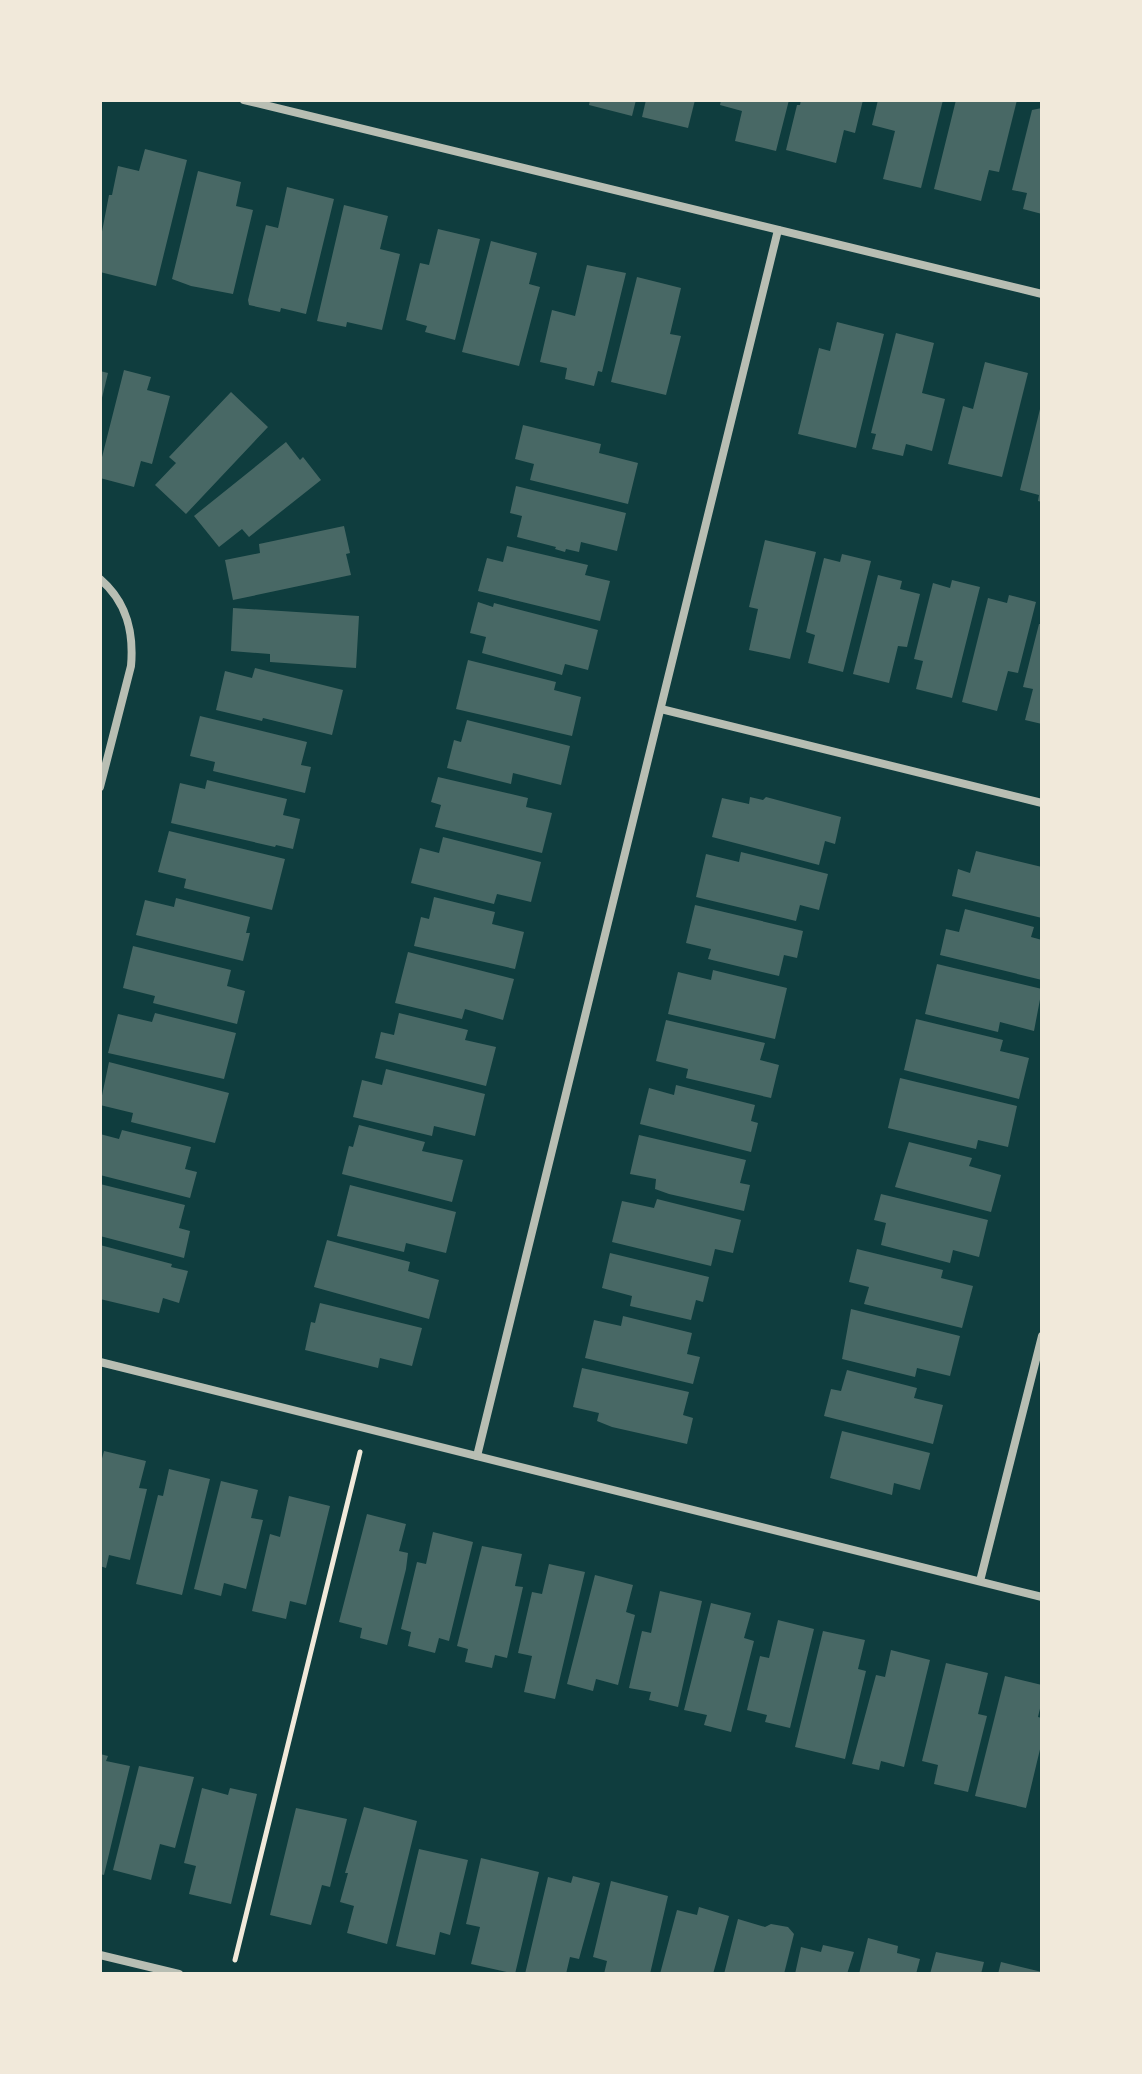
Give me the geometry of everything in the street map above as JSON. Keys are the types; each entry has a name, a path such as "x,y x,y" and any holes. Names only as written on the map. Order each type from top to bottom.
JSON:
{"street":[{"path":"244,100 1042,294"},
{"path":"477,1456 778,230"},
{"path":"100,579 109,586 127,616 132,648 131,666 100,787"},
{"path":"661,709 1042,803"},
{"path":"980,1581 1042,1336"},
{"path":"100,1362 1042,1597"},
{"path":"100,1955 179,1974"}],"path":[{"path":"235,1960 365,1428"}],"building":[{"path":"590,100 636,100 632,116 589,105"},
{"path":"646,100 695,100 688,128 642,117"},
{"path":"721,100 789,100 776,151 735,141 742,111 720,105"},
{"path":"801,100 863,100 855,133 844,130 836,163 786,150"},
{"path":"878,100 943,100 921,188 883,179 895,131 872,125"},
{"path":"956,100 1017,100 999,172 989,170 981,201 934,189"},
{"path":"1042,108 1042,214 1023,209 1027,193 1012,190 1032,110"},
{"path":"145,149 187,160 156,286 100,272 100,242 118,166 139,171"},
{"path":"198,171 241,182 236,206 253,210 233,294 172,279"},
{"path":"287,187 334,199 306,314 249,305 248,300 266,225 278,228"},
{"path":"344,205 388,216 380,249 400,254 382,330 347,322 346,327 317,321"},
{"path":"438,229 480,239 455,340 425,332 427,326 406,320 420,263 429,265"},
{"path":"491,241 537,253 529,284 540,287 519,366 462,352"},
{"path":"587,265 626,273 602,372 598,371 594,386 565,379 567,368 540,362 552,310 575,316"},
{"path":"637,277 681,288 670,334 681,336 666,395 611,382"},
{"path":"837,322 884,334 856,448 798,434 819,348 830,351"},
{"path":"896,333 934,343 922,393 945,399 932,451 906,444 903,456 872,449 876,434 871,433"},
{"path":"985,362 1028,373 1002,477 948,464 963,406 973,409"},
{"path":"124,370 151,377 147,390 170,396 152,464 141,461 134,487 100,478 100,465"},
{"path":"100,371 108,373 101,402 100,402"},
{"path":"231,392 268,427 186,514 155,485 176,463 169,457"},
{"path":"1041,405 1042,502 1038,501 1039,495 1020,490"},
{"path":"523,425 601,444 599,453 638,463 628,504 530,480 534,464 515,459"},
{"path":"286,442 321,480 249,537 242,529 219,547 194,516"},
{"path":"516,486 626,513 617,551 581,542 579,552 566,549 565,552 517,537 522,516 510,513"},
{"path":"344,526 351,575 233,600 225,560 260,553 259,544"},
{"path":"765,540 816,552 790,659 749,650 758,609 749,607"},
{"path":"507,546 588,565 585,575 610,581 600,621 478,591 487,558 503,562"},
{"path":"842,554 871,561 843,672 808,663 815,635 806,632 824,558 840,562"},
{"path":"878,575 902,581 900,589 920,594 907,647 898,646 889,683 853,674"},
{"path":"952,580 980,587 952,698 916,689 923,661 914,659 933,583 950,588"},
{"path":"1009,595 1036,602 1018,673 1008,671 997,711 962,702 988,598 1007,603"},
{"path":"478,602 493,607 494,603 598,630 588,670 565,664 562,675 482,653 486,637 470,633"},
{"path":"233,608 359,616 356,668 270,662 270,654 231,651"},
{"path":"1039,624 1042,624 1042,724 1025,720 1033,689 1023,687"},
{"path":"468,660 556,682 554,690 581,697 572,736 456,709"},
{"path":"255,668 343,690 332,735 216,710 225,671 252,678"},
{"path":"200,716 307,742 301,765 311,767 305,793 213,771 215,762 190,756"},
{"path":"467,720 570,746 561,785 513,773 511,784 447,768 454,740 461,742"},
{"path":"438,777 528,798 526,807 552,813 542,853 435,827 441,805 431,802"},
{"path":"207,780 287,799 283,815 300,819 293,849 171,823 180,783 205,789"},
{"path":"750,797 763,800 766,797 841,817 835,844 825,841 819,865 712,837 722,798 749,804"},
{"path":"169,831 285,859 272,910 184,888 186,879 158,872"},
{"path":"443,837 541,862 531,902 497,894 494,904 411,883 420,848 439,853"},
{"path":"976,851 1042,867 1042,918 952,896 958,869 970,873"},
{"path":"741,852 828,874 819,910 800,905 796,921 696,897 706,854 739,862"},
{"path":"434,897 495,912 492,924 524,932 515,969 414,946 421,917 429,919"},
{"path":"176,898 250,917 246,933 250,933 243,961 136,935 145,900 174,907"},
{"path":"695,905 803,931 797,958 784,955 779,976 708,959 711,949 686,943"},
{"path":"965,909 1034,927 1031,937 1042,940 1042,980 940,955 946,929 959,932"},
{"path":"133,946 231,970 227,986 245,991 237,1024 153,1003 155,996 123,988"},
{"path":"408,952 514,979 503,1020 465,1009 462,1019 395,1003"},
{"path":"937,964 1042,989 1034,1031 1000,1022 998,1032 925,1014"},
{"path":"713,970 787,988 775,1039 668,1014 678,972 711,980"},
{"path":"155,1013 236,1033 224,1079 108,1053 118,1014 152,1022"},
{"path":"399,1013 468,1030 465,1040 496,1047 486,1086 375,1058 381,1032 394,1035"},
{"path":"916,1019 1003,1040 1000,1051 1029,1058 1019,1099 904,1070"},
{"path":"666,1020 765,1043 760,1060 779,1065 771,1098 686,1078 688,1069 656,1061"},
{"path":"109,1062 229,1093 215,1143 131,1122 133,1113 100,1105"},
{"path":"386,1069 485,1094 475,1136 434,1126 432,1136 353,1117 362,1080 382,1085"},
{"path":"900,1078 1017,1106 1008,1147 978,1140 976,1149 888,1128"},
{"path":"676,1085 755,1105 751,1121 758,1123 751,1152 640,1124 649,1088 674,1095"},
{"path":"359,1125 425,1142 422,1151 463,1160 452,1202 342,1174 349,1146 353,1147"},
{"path":"122,1130 191,1147 185,1169 197,1172 190,1198 100,1175 100,1134 119,1139"},
{"path":"639,1135 746,1160 740,1183 750,1185 744,1211 669,1194 655,1189 656,1179 630,1174"},
{"path":"909,1142 972,1158 969,1166 1001,1175 991,1212 895,1187"},
{"path":"100,1184 185,1205 179,1228 190,1231 184,1258 100,1236"},
{"path":"350,1185 456,1212 446,1253 406,1243 404,1252 337,1236"},
{"path":"881,1194 988,1220 979,1257 953,1250 950,1263 881,1245 886,1223 874,1220"},
{"path":"657,1199 741,1220 733,1253 715,1249 711,1266 612,1242 622,1201 654,1208"},
{"path":"327,1240 410,1262 408,1271 439,1280 429,1319 314,1287"},
{"path":"100,1245 188,1271 179,1303 163,1298 159,1313 100,1299"},
{"path":"857,1249 943,1270 941,1278 973,1286 962,1328 864,1304 869,1287 849,1282"},
{"path":"610,1253 709,1277 703,1302 696,1300 691,1320 630,1306 632,1296 602,1288"},
{"path":"320,1303 422,1328 412,1366 380,1358 378,1368 305,1350 311,1322 315,1323"},
{"path":"851,1309 960,1336 950,1376 917,1368 915,1377 842,1359"},
{"path":"623,1316 692,1333 687,1354 700,1357 693,1384 585,1358 594,1320 621,1326"},
{"path":"582,1368 689,1392 683,1415 693,1418 687,1444 612,1427 597,1421 599,1413 573,1407"},
{"path":"847,1370 917,1388 914,1398 943,1405 933,1444 824,1416 831,1389 841,1391"},
{"path":"842,1431 930,1453 920,1490 894,1483 892,1495 830,1478"},
{"path":"104,1451 146,1461 139,1488 147,1489 130,1560 109,1555 106,1568 100,1566 100,1466"},
{"path":"169,1469 210,1479 182,1595 136,1584 158,1495 163,1496"},
{"path":"221,1481 258,1490 251,1518 263,1520 246,1589 224,1583 221,1596 194,1589"},
{"path":"289,1496 330,1506 306,1605 290,1601 286,1619 252,1611 270,1534 280,1537"},
{"path":"367,1514 406,1524 399,1551 408,1553 406,1569 387,1645 360,1638 362,1628 339,1622"},
{"path":"433,1532 473,1542 449,1641 439,1638 435,1653 408,1646 411,1632 401,1629 417,1562 426,1564"},
{"path":"482,1546 522,1554 515,1586 523,1587 507,1658 495,1655 492,1668 465,1662 468,1649 457,1646"},
{"path":"549,1564 585,1572 555,1699 524,1692 532,1656 518,1653 532,1592 542,1594"},
{"path":"595,1575 633,1585 626,1612 635,1615 618,1685 596,1679 593,1691 567,1684"},
{"path":"660,1591 702,1601 678,1707 649,1700 651,1692 629,1688 642,1631 651,1633"},
{"path":"711,1603 751,1613 744,1638 754,1641 731,1732 704,1725 707,1715 684,1710"},
{"path":"778,1620 814,1629 790,1728 765,1722 767,1715 747,1710 760,1656 769,1658"},
{"path":"823,1631 865,1640 858,1669 866,1671 845,1759 795,1747"},
{"path":"891,1650 930,1660 904,1767 881,1761 879,1770 852,1764 876,1675 885,1677"},
{"path":"946,1663 988,1673 978,1714 987,1716 968,1792 934,1784 938,1765 922,1761"},
{"path":"1005,1676 1042,1685 1038,1717 1042,1718 1042,1741 1026,1808 975,1796"},
{"path":"100,1754 108,1756 106,1761 130,1766 104,1875 100,1874"},
{"path":"139,1766 194,1777 175,1848 160,1844 151,1880 113,1870"},
{"path":"202,1788 228,1795 230,1788 257,1794 231,1904 189,1894 196,1866 184,1863"},
{"path":"364,1807 417,1821 387,1944 347,1933 354,1906 340,1902"},
{"path":"296,1808 347,1819 330,1887 322,1885 311,1925 270,1915"},
{"path":"419,1849 468,1860 450,1935 440,1932 435,1955 396,1946"},
{"path":"481,1858 539,1872 515,1974 471,1964 480,1927 466,1924"},
{"path":"573,1876 600,1883 579,1959 570,1957 566,1974 525,1974 548,1877 571,1883"},
{"path":"611,1881 668,1896 650,1974 604,1974 607,1961 593,1957"},
{"path":"699,1907 729,1916 713,1974 660,1974 677,1910 697,1915"},
{"path":"738,1919 765,1927 771,1924 788,1927 794,1934 784,1974 724,1974"},
{"path":"868,1938 898,1946 897,1953 920,1959 916,1974 859,1974"},
{"path":"823,1945 854,1952 847,1974 795,1974 801,1947 821,1952"},
{"path":"936,1952 984,1962 981,1974 930,1974"},
{"path":"1001,1962 1042,1972 1042,1974 998,1974"}]}
